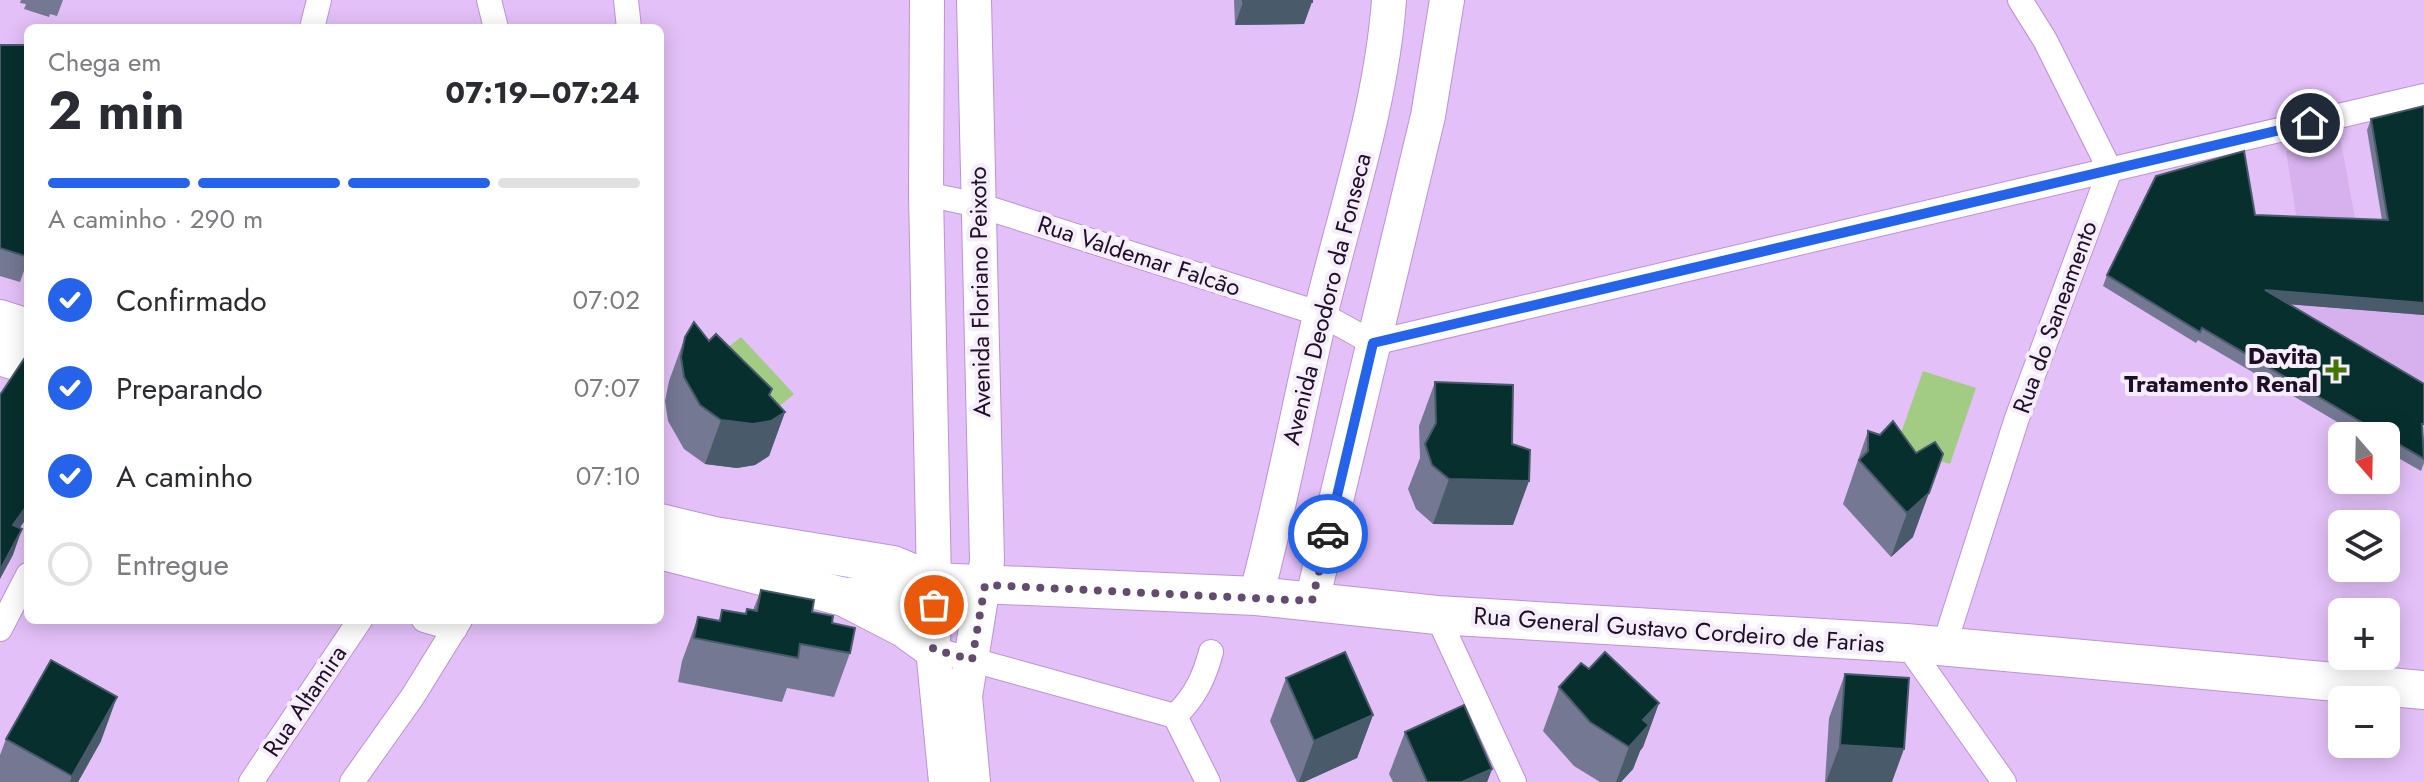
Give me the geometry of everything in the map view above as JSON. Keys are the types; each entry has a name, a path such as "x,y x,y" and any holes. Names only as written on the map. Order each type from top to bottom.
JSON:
{"main road":[{"path":"927,0 926,194 933,649 946,782"},
{"name":"Avenida Floriano Peixoto","path":"973,782 965,696 987,561 974,0"},
{"name":"Avenida Deodoro da Fonseca","path":"1312,601 1389,0"},
{"name":"Avenida Deodoro da Fonseca","path":"1256,596 1348,328 1428,116 1451,2"},
{"path":"0,319 24,327"},
{"path":"0,356 24,364"},
{"name":"Rua General Gustavo Cordeiro de Farias","path":"664,524 714,536 893,565 934,582 1256,596 1437,615 1906,643 1943,649 2424,690"},
{"name":"Rua General Gustavo Cordeiro de Farias","path":"664,551 844,597 894,594 934,582"},
{"path":"844,597 904,628 933,649"}],"street":[{"path":"313,24 319,0"},
{"path":"489,0 495,24"},
{"path":"626,0 629,24"},
{"path":"2020,0 2045,40 2110,170"},
{"path":"1348,328 2110,170 2424,96"},
{"name":"Rua do Saneamento","path":"1943,649 2017,418 2110,170"},
{"name":"Rua Valdemar Falcão","path":"926,194 978,205 1348,328"},
{"path":"0,629 24,583"},
{"path":"1437,615 1514,782"},
{"name":"Rua Altamira","path":"251,782 357,624"},
{"path":"352,782 413,696 458,624"},
{"path":"1906,643 2004,782"},
{"path":"933,649 1175,716 1208,782"},
{"path":"1175,716 1190,702 1200,685 1211,652"}],"shaded area":[{"name":"Davita Tratamento Renal","path":"2340,137 2357,229 2424,237 2424,400 2400,423 2358,422 2197,340 2298,227 2286,151"}],"green space":[{"path":"741,337 794,394 763,420 709,362"},
{"path":"1923,371 1976,388 1950,464 1896,447"}],"building":[{"path":"1312,0 1312,2 1243,2"},
{"path":"0,45 24,45 24,256 0,248"},
{"path":"2424,106 2424,303 2265,290 2424,384 2424,459 2400,445 2400,422 2361,422 2202,328 2200,332 2107,275 2156,176 2244,151 2255,215 2388,220 2371,119"},
{"path":"694,322 709,341 716,334 772,389 769,395 785,412 771,421 753,424 721,420 700,405 684,377 681,357 685,337"},
{"path":"24,359 24,510 13,525 22,529 0,570 0,395"},
{"path":"1435,382 1513,385 1512,444 1530,450 1529,481 1449,479 1432,465 1425,444 1436,423"},
{"path":"1893,421 1916,453 1935,442 1943,454 1929,493 1907,513 1859,460 1868,451 1868,431 1880,435"},
{"path":"761,590 814,600 812,612 833,616 832,623 855,628 850,653 800,644 798,658 694,638 698,617 720,621 722,610 746,614 747,609 757,611"},
{"path":"1345,652 1373,715 1314,741 1286,678"},
{"path":"1605,652 1659,703 1643,720 1649,725 1629,747 1590,722 1559,687 1581,663 1589,669"},
{"path":"51,660 117,697 72,776 6,739"},
{"path":"1845,674 1909,678 1904,749 1840,745"},
{"path":"1464,705 1492,769 1462,782 1427,782 1405,732"}],"way so far":[{"path":"934,605 933,649 972,660 985,585 1312,601 1328,534"}],"place":[{"name":"Davita Tratamento Renal","path":"2336,370"}],"route":[{"path":"1328,534 1373,343 2310,123"}]}
